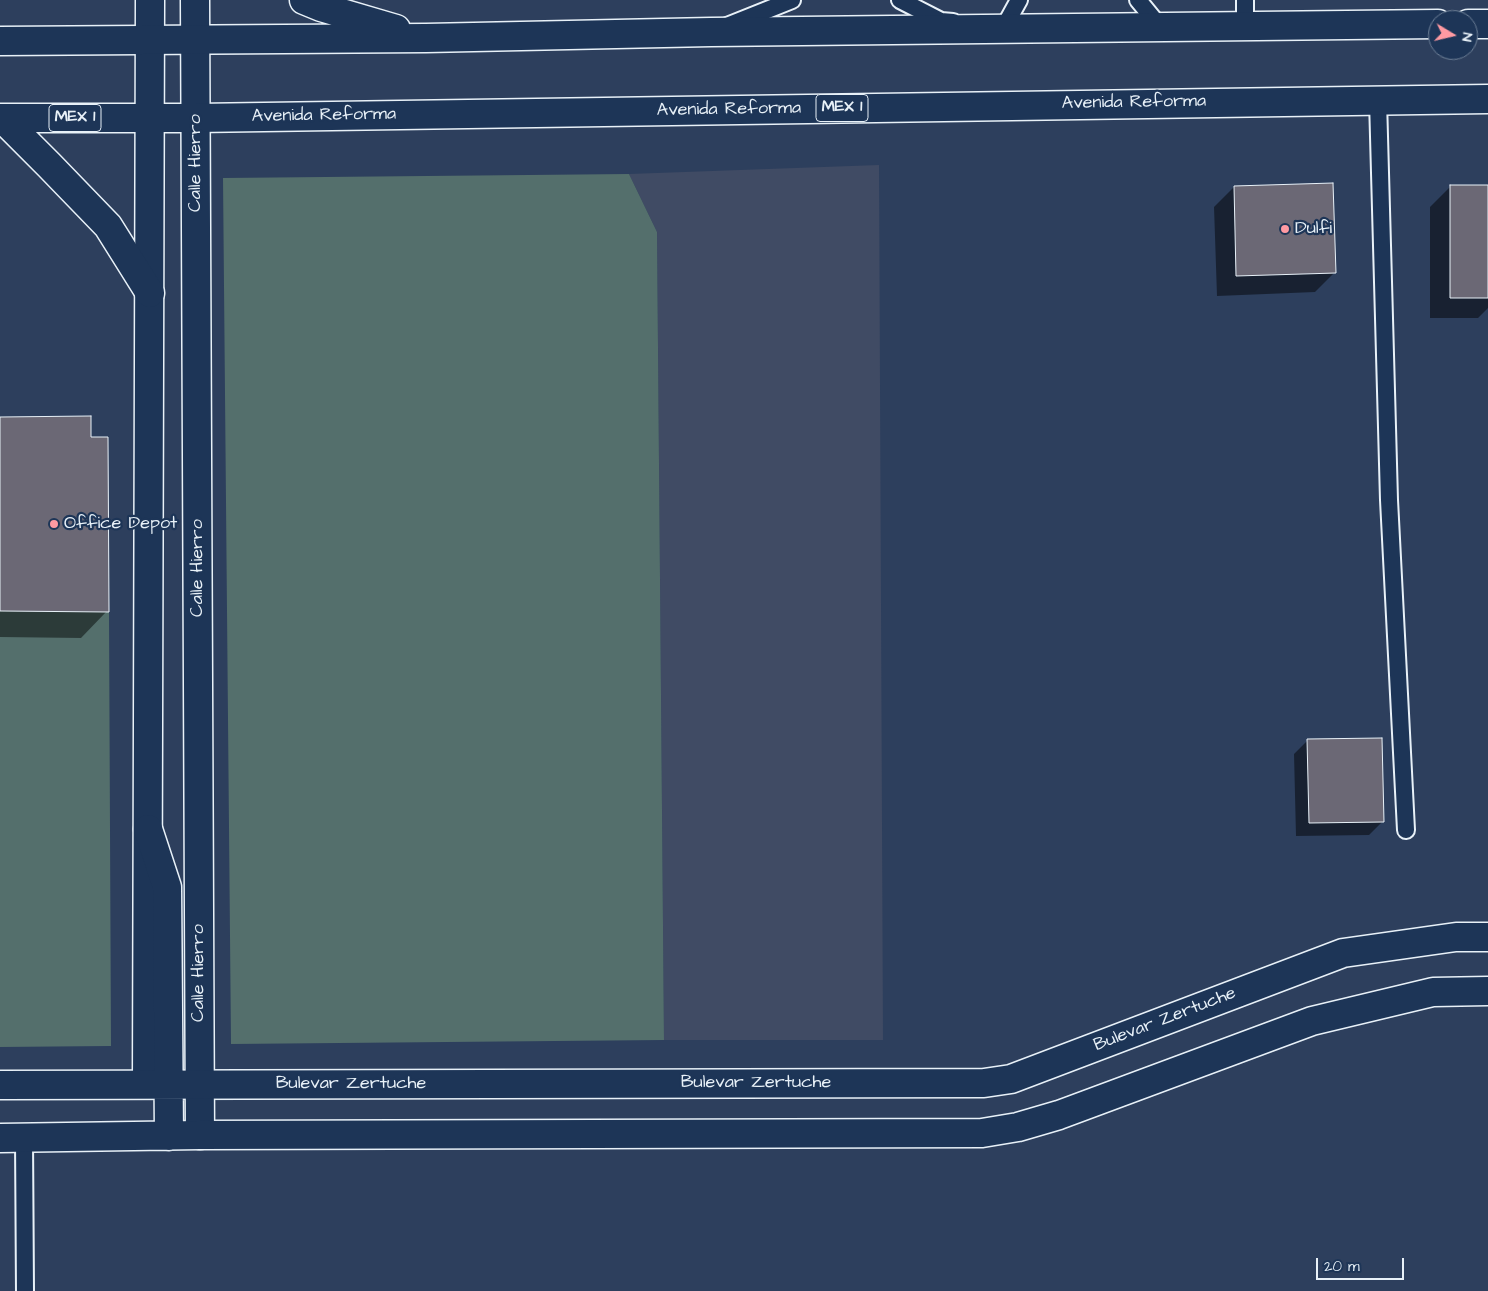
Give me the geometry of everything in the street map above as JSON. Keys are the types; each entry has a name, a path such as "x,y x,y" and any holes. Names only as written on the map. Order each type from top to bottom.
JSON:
{"main road":[{"path":"150,0 148,829 158,1084 169,1136"},
{"name":"Calle Hierro","path":"195,0 200,1135"},
{"path":"304,0 321,8 426,38"},
{"path":"0,41 426,38 711,32 1428,24"},
{"name":"Avenida Reforma","path":"1,118 196,118 1488,99"},
{"path":"1,118 108,226 150,293"},
{"name":"Bulevar Zertuche","path":"0,1085 984,1083 1020,1076 1343,952 1456,937 1488,936"},
{"path":"12,1138 200,1135 982,1133 1018,1127 1059,1115 1312,1021 1433,992 1488,991"}],"lane":[{"path":"711,32 792,0"},
{"path":"900,0 941,21 1003,29 1019,0"},
{"path":"1138,0 1161,28"},
{"path":"1245,0 1245,27"},
{"path":"1378,100 1390,500 1406,830"},
{"path":"12,1138 25,1291"}],"shaded area":[{"path":"879,165 883,1040 664,1040 657,232 629,174"}],"green space":[{"path":"629,174 657,232 664,1040 231,1044 223,178"},
{"path":"0,611 109,612 111,1046 0,1047"}],"building":[{"name":"Dulfi","path":"1333,183 1336,273 1236,276 1234,186"},
{"path":"1450,185 1488,185 1488,298 1450,298"},
{"name":"Office Depot","path":"91,416 91,437 108,437 109,612 0,611 0,417"},
{"path":"1382,738 1384,822 1309,823 1307,739"}],"place":[{"name":"Dulfi","path":"1285,229"},
{"name":"Office Depot","path":"54,524"}]}
